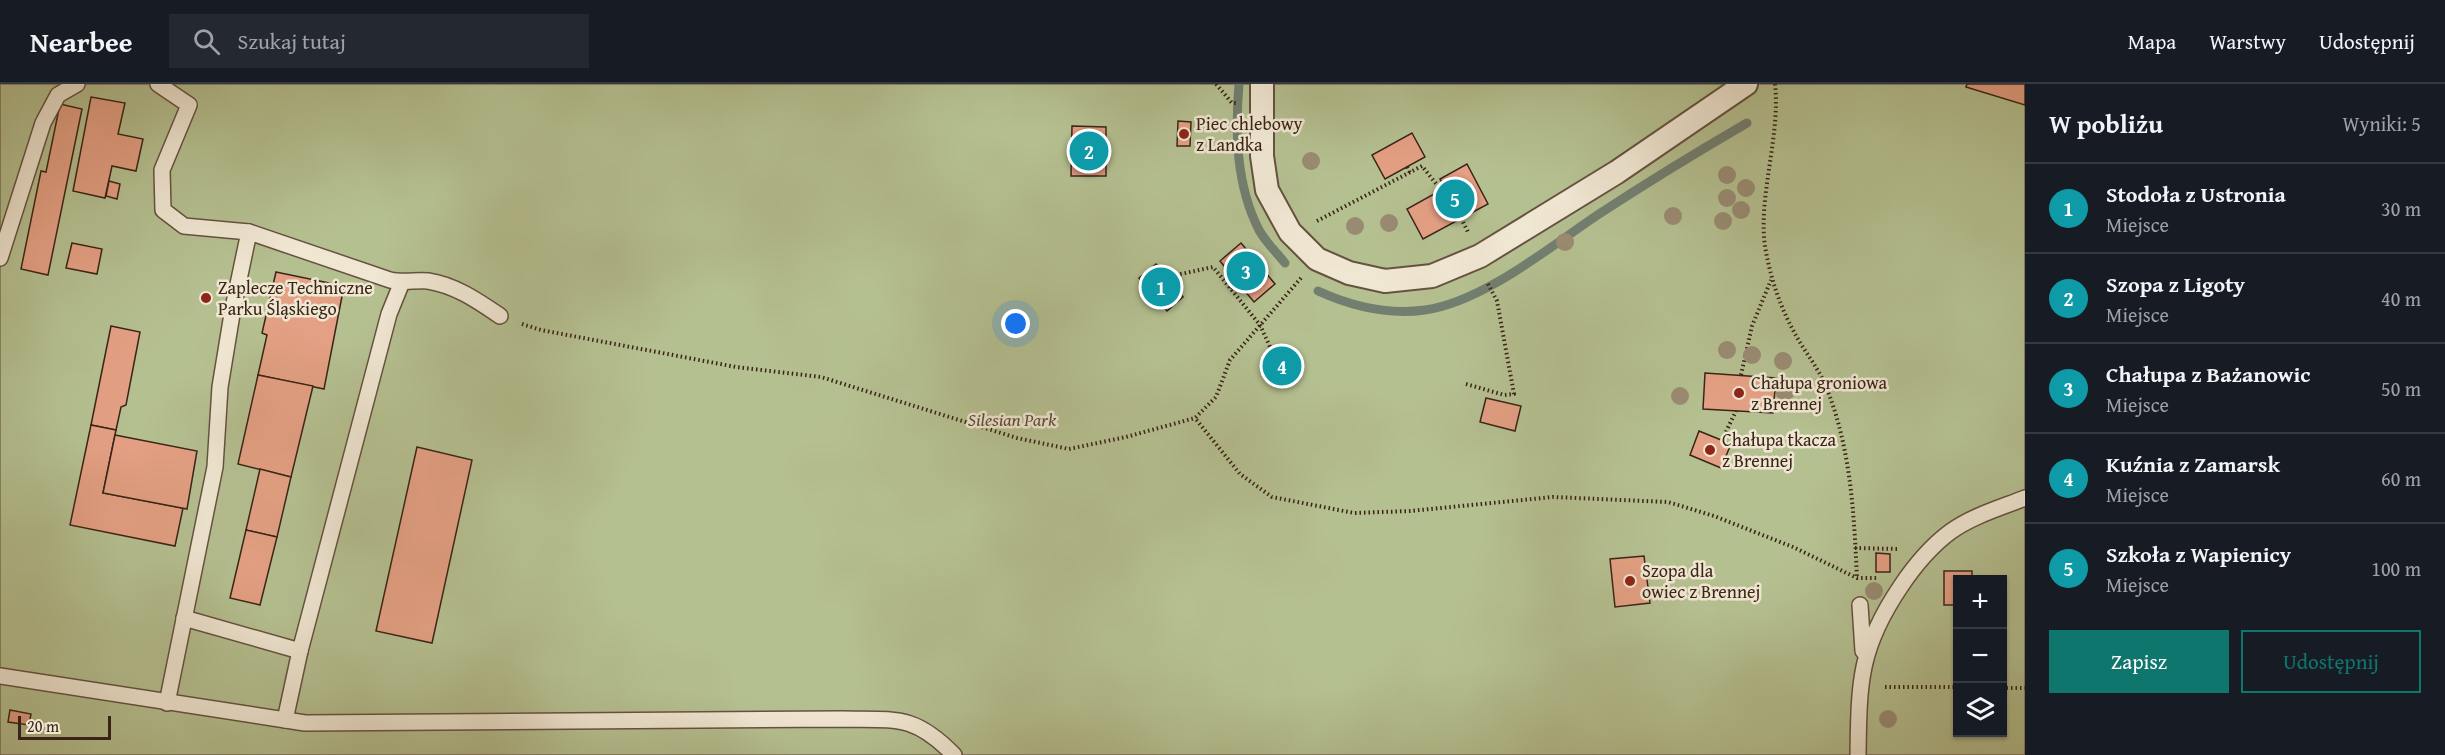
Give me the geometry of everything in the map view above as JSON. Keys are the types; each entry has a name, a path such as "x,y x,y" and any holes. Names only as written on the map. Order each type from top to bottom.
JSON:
{"street":[{"path":"1262,84 1262,156 1267,190 1290,232 1317,259 1349,273 1385,281 1432,276 1480,256 1617,172 1746,84"}],"lane":[{"path":"0,258 43,123 58,95 77,84"},
{"path":"158,84 189,105 162,170 163,210 184,226 249,232 402,282 427,281 454,288 500,316"},
{"path":"167,703 215,467 220,387 249,232"},
{"path":"285,720 300,651 389,314 402,282"},
{"path":"1858,755 1860,686 1864,660 1880,617 1928,551 1952,531 1982,515 2025,498"},
{"path":"1860,605 1864,660"},
{"path":"184,618 300,651"},
{"path":"0,676 305,723 878,720 909,722 933,734 954,755"}],"path":[{"path":"1216,84 1232,103"},
{"path":"1776,84 1778,104 1766,215 1765,249 1772,279 1792,328 1827,388 1848,457 1860,605"},
{"path":"1290,232 1305,228 1422,166 1441,190"},
{"path":"1407,167 1410,173"},
{"path":"500,316 541,330 676,356 820,377 1017,438 1070,449 1126,437 1195,418 1216,397 1230,360 1317,259"},
{"path":"1167,277 1213,267 1260,325 1275,358"},
{"path":"1466,384 1504,395 1514,394 1497,301 1483,275"},
{"path":"1741,375 1752,326 1772,279"},
{"path":"1230,288 1236,281"},
{"path":"1722,440 1736,411"},
{"path":"1195,418 1240,474 1272,497 1354,513 1410,511 1553,497 1668,502 1743,528 1857,578"},
{"path":"1855,548 1898,549 1898,559"},
{"path":"1860,686 1953,687"},
{"path":"2007,688 2025,688"}],"green space":[{"name":"Silesian Park","path":"0,84 2025,84 2025,755 0,755"}],"building":[{"path":"1967,84 2025,84 2025,105 1966,87"},
{"path":"91,97 125,103 118,134 143,139 136,171 112,166 105,198 73,191"},
{"path":"60,104 82,109 48,275 21,269 41,171 46,172"},
{"name":"Piec chlebowy z Landka","path":"1178,121 1191,122 1190,146 1177,146"},
{"path":"1072,126 1106,127 1106,176 1071,176"},
{"path":"1412,133 1425,157 1385,179 1372,155"},
{"path":"1467,164 1488,204 1423,239 1407,209 1445,188 1440,179"},
{"path":"109,181 120,184 117,199 106,196"},
{"path":"72,243 102,249 97,274 66,268"},
{"path":"1241,243 1275,284 1254,302 1220,261"},
{"path":"1156,264 1183,297 1167,311 1139,278"},
{"path":"276,272 344,286 324,389 258,375 267,335 262,333"},
{"path":"111,326 140,332 126,405 121,407 116,430 91,425"},
{"path":"1284,349 1299,364 1280,382 1265,368"},
{"name":"Chałupa groniowa z Brennej","path":"1705,373 1776,378 1773,413 1703,409"},
{"path":"258,375 313,386 291,477 238,464"},
{"path":"1486,398 1521,406 1515,431 1480,422"},
{"path":"91,425 116,430 103,493 183,508 175,546 70,525"},
{"name":"Chałupa tkacza z Brennej","path":"1699,431 1731,444 1721,468 1690,455"},
{"path":"115,435 197,451 187,509 103,493"},
{"path":"417,447 472,460 432,643 376,631"},
{"path":"260,469 291,477 277,537 246,530"},
{"path":"246,530 277,537 260,605 230,598"},
{"path":"1876,553 1890,554 1890,572 1876,572"},
{"name":"Szopa dla owiec z Brennej","path":"1644,556 1650,603 1615,607 1610,559"},
{"path":"1944,571 1972,571 1972,575 1953,575 1953,605 1944,605"},
{"path":"10,710 31,714 29,725 8,722"}],"waterway":[{"path":"1239,84 1237,121 1239,158 1246,195 1259,230 1285,263"},
{"path":"1318,291 1357,305 1398,311 1425,310 1470,296 1516,271 1617,202 1747,123"}],"place":[{"name":"Piec chlebowy z Landka","path":"1184,134"},
{"name":"Szopa z Ligoty","path":"1089,151"},
{"name":"Szkoła z Wapienicy","path":"1455,199"},
{"name":"Chałupa z Bażanowic","path":"1246,271"},
{"name":"Stodoła z Ustronia","path":"1161,287"},
{"name":"Zaplecze Techniczne Parku Śląskiego","path":"206,298"},
{"name":"Kuźnia z Zamarsk","path":"1282,366"},
{"name":"Chałupa groniowa z Brennej","path":"1739,393"},
{"name":"Chałupa tkacza z Brennej","path":"1710,450"},
{"name":"Szopa dla owiec z Brennej","path":"1630,581"}]}
